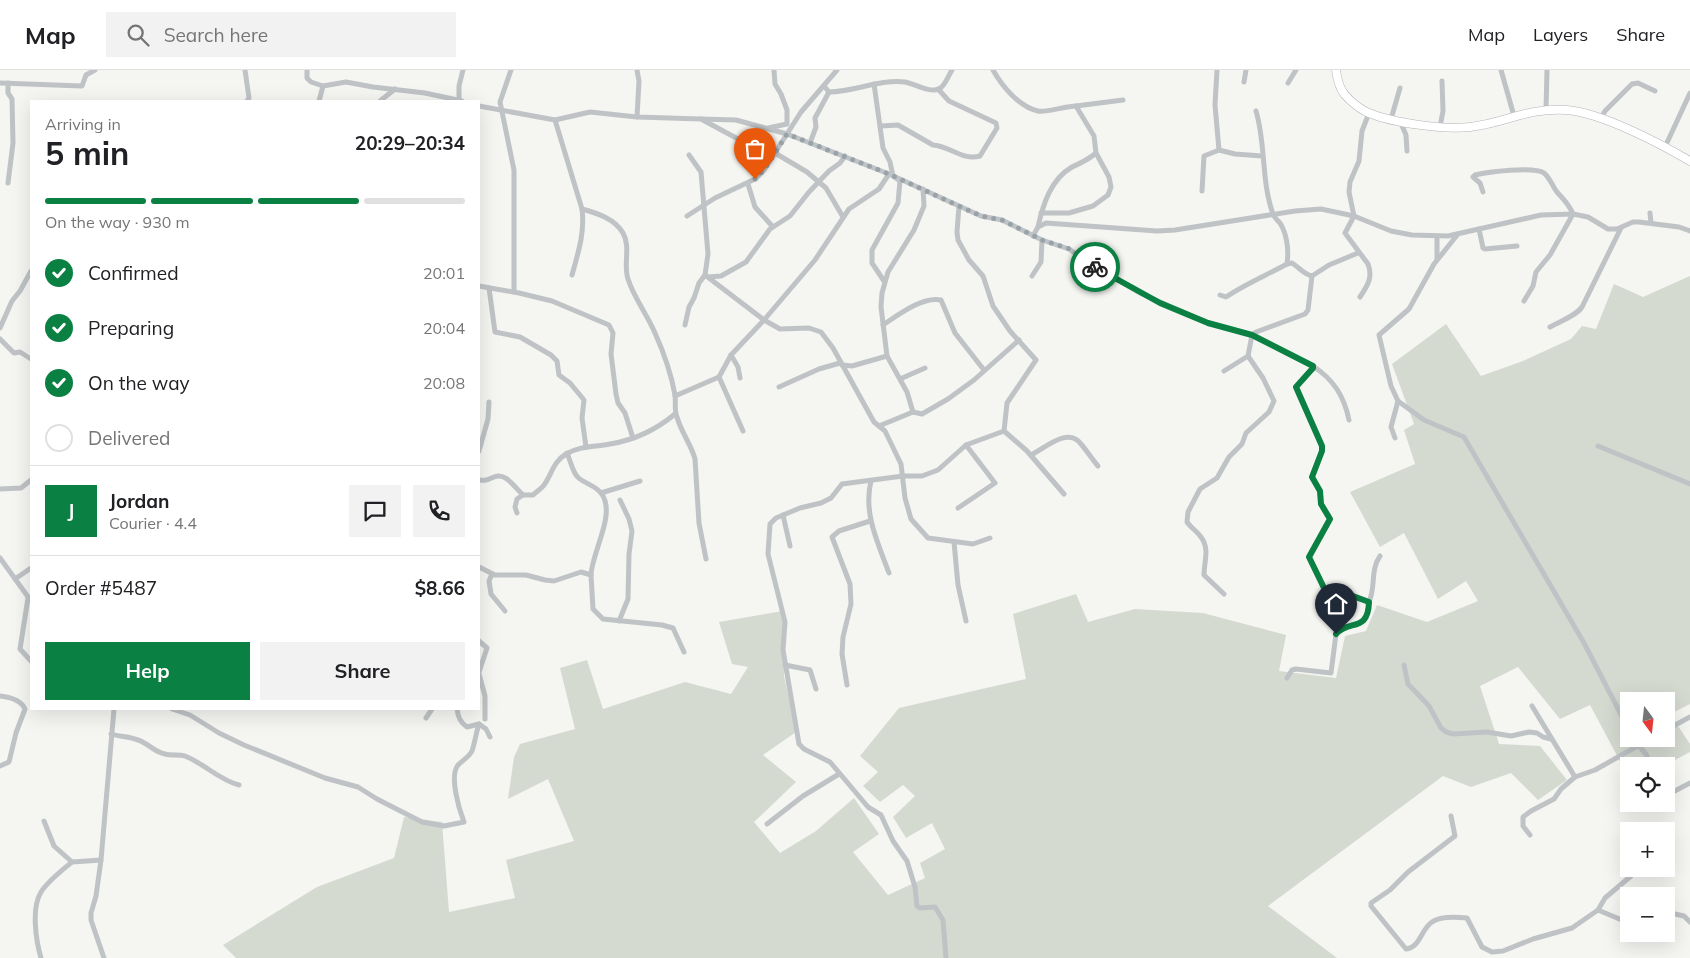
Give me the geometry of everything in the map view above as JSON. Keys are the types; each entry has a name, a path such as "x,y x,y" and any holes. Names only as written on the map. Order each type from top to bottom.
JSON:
{"main road":[{"path":"1336,70 1345,95 1369,113 1395,120 1440,127 1473,127 1546,110 1578,111 1601,118 1665,147 1690,161"}],"street":[{"path":"0,83 82,86 86,75 95,70"},
{"path":"245,70 248,100"},
{"path":"307,70 307,78 311,82 324,86 346,82 456,100"},
{"path":"461,100 459,86 463,70"},
{"path":"511,70 500,102 514,170 516,246 514,292"},
{"path":"637,70 639,81 637,117"},
{"path":"765,128 787,124 787,110 775,84 774,70"},
{"path":"687,216 703,205 748,184 764,170 801,112 837,70"},
{"path":"829,92 854,90 884,82 906,82 928,89 938,89 943,85 952,70"},
{"path":"993,70 1005,88 1022,104 1038,111 1123,100"},
{"path":"1218,70 1215,105 1219,150"},
{"path":"1244,82 1246,70"},
{"path":"1288,83 1296,70"},
{"path":"1501,70 1514,116"},
{"path":"1546,110 1547,70"},
{"path":"1440,127 1443,111 1442,81"},
{"path":"8,83 8,93 12,99 13,143 8,183"},
{"path":"1601,118 1605,111 1632,84 1638,83 1655,91"},
{"path":"675,396 719,377 731,355 764,320 815,260 843,217 856,203 879,189 891,175 890,162 883,148 874,84"},
{"path":"319,100 324,86"},
{"path":"824,86 829,92"},
{"path":"1400,88 1395,120 1406,134 1408,151"},
{"path":"381,100 395,89"},
{"path":"881,126 898,125 933,145 965,157 980,156 997,128 996,123 949,100 938,89"},
{"path":"810,143 816,127 815,118 829,92"},
{"path":"1665,147 1690,92"},
{"path":"480,106 555,120 590,112 637,117 736,120 787,134 891,175 981,216 1002,220 1042,240 1070,249 1089,263 1160,303 1208,323 1252,335 1313,366 1324,374 1344,400 1350,420"},
{"path":"1041,213 1074,212 1094,206 1108,195 1111,187 1109,177 1096,153 1094,136 1076,106"},
{"path":"1256,111 1273,215 1280,224 1288,245 1287,264"},
{"path":"1360,297 1368,286 1371,274 1368,264 1345,233 1354,216 1349,192 1350,182 1359,160 1362,131 1369,113"},
{"path":"701,119 738,139 791,161 827,190 843,217"},
{"path":"555,120 582,209 582,233 572,275"},
{"path":"1202,191 1204,156 1219,150 1235,154 1262,156"},
{"path":"1033,236 1053,185 1059,176 1086,162 1096,153"},
{"path":"689,155 701,172 708,254 706,276"},
{"path":"685,325 689,307 699,282 706,276 722,276 746,262 773,227 790,216 819,182 845,156"},
{"path":"1483,192 1480,183 1472,177 1475,175 1495,171 1531,170 1544,173 1557,192 1570,205 1573,214 1550,255 1536,272 1533,286 1524,301"},
{"path":"884,281 872,263 872,250 898,203 900,182 891,175"},
{"path":"748,184 756,207 773,227"},
{"path":"913,412 888,356 881,307 884,281 914,230 924,206 923,189"},
{"path":"959,206 958,240 969,260 983,276 993,306 1010,331 1036,360 1007,403 1004,431"},
{"path":"582,209 598,213 613,222 623,233 626,246 628,279 665,356 675,396 679,426 693,450 699,523 706,559"},
{"path":"1038,227 1046,223 1057,223 1157,231 1175,230 1321,209 1354,216 1391,231 1437,237 1459,234 1541,215 1573,214 1588,217 1608,229 1622,227 1633,222 1651,223 1690,231"},
{"path":"1650,213 1651,223"},
{"path":"1550,327 1568,316 1577,314 1582,308 1622,227"},
{"path":"1478,229 1483,248 1517,246"},
{"path":"1459,234 1437,259 1409,309 1379,335 1391,386 1398,401 1424,420 1464,436 1584,643 1620,713"},
{"path":"1437,237 1437,259"},
{"path":"1032,276 1041,262 1042,240"},
{"path":"1312,276 1329,265 1358,253"},
{"path":"1220,295 1226,297 1240,287 1287,264 1292,263 1299,267 1302,272 1312,276"},
{"path":"0,328 12,301 30,273"},
{"path":"706,276 764,320 780,329 808,328 821,332 833,348 874,422 885,431 901,464 910,519 928,538 973,544 990,538"},
{"path":"1224,594 1204,575 1207,554 1205,546 1202,538 1187,522 1188,515 1200,489 1217,478 1229,457 1242,444 1246,434 1269,412 1274,402 1263,378 1248,356 1252,335 1305,314 1308,310 1312,276"},
{"path":"480,286 514,292 552,302 609,325 612,328 612,378 618,403 625,413 633,438"},
{"path":"489,288 495,332 520,337 551,355 557,361 559,375 570,383 584,400 582,418 586,447"},
{"path":"883,325 912,306 937,299 941,300 956,333 984,370"},
{"path":"0,313 6,317"},
{"path":"0,339 14,353 25,354 30,358"},
{"path":"879,426 913,412 922,414 948,399 1019,340"},
{"path":"731,355 738,367 740,378"},
{"path":"779,387 819,369 841,364 852,366 888,356"},
{"path":"1224,372 1248,356"},
{"path":"1313,366 1296,387 1322,446 1322,451 1312,477 1320,491 1321,504 1330,519 1309,557 1325,590 1342,592 1369,602"},
{"path":"900,380 925,368"},
{"path":"719,377 743,431"},
{"path":"1395,438 1392,427 1398,401"},
{"path":"480,447 488,419 489,402"},
{"path":"517,513 515,506 518,498 523,495 533,496 544,485 557,460 567,453 586,447 611,444 633,438 652,430 676,414"},
{"path":"946,958 943,920 939,912 932,906 920,908 917,906 915,886 907,861 893,841 880,815 868,807 830,762 804,749 799,744 783,650 784,622 768,554 770,524 776,518 783,515 831,498 842,484 903,476 922,476 938,470 966,444 1004,431"},
{"path":"1004,431 1031,455 1064,494"},
{"path":"1031,455 1061,438 1068,437 1080,442 1098,466"},
{"path":"958,508 995,483 966,444"},
{"path":"1598,446 1690,484"},
{"path":"567,453 576,476 601,493 606,506 606,516 593,558 591,575 593,609 603,619 662,625 673,628 684,652"},
{"path":"480,480 487,481 496,476 505,477 523,495"},
{"path":"0,489 21,488 30,481"},
{"path":"601,493 640,481"},
{"path":"871,481 868,494 870,521 888,573"},
{"path":"619,621 628,599 629,554 632,532 629,519 620,500"},
{"path":"783,515 790,546"},
{"path":"847,685 842,654 843,637 851,604 850,584 832,537 839,531 870,521"},
{"path":"954,542 958,585 966,621"},
{"path":"1287,678 1296,669 1331,673 1336,634 1342,629 1357,626 1363,622 1369,610 1369,602 1373,592 1374,564 1380,556"},
{"path":"1,562 30,599 20,649 30,660"},
{"path":"480,568 492,574 502,576 526,575 554,581 581,572 591,575"},
{"path":"15,579 30,569"},
{"path":"492,574 488,581 491,594 505,611"},
{"path":"480,642 487,648 480,670"},
{"path":"785,665 810,670 816,689"},
{"path":"1404,665 1408,684 1429,706 1441,728 1446,732 1453,734 1487,732 1510,736 1528,732 1537,733 1542,737 1551,739"},
{"path":"480,677 485,696 485,719"},
{"path":"0,696 23,704 25,709 16,733 9,762 0,766"},
{"path":"1532,706 1575,777"},
{"path":"104,958 91,920 101,860 114,710"},
{"path":"175,710 190,715 244,745 325,778 358,786 377,799 422,822 444,826 464,822 456,799 453,777 457,766 469,756 472,750 479,724"},
{"path":"426,718 431,710"},
{"path":"457,710 459,718 467,727 479,724 486,729 490,737"},
{"path":"1675,725 1690,717"},
{"path":"112,734 138,740 154,750 165,754 182,755 219,774 225,782 239,785"},
{"path":"1530,835 1523,826 1523,818 1531,811 1554,799 1561,789 1575,777 1595,770 1634,748"},
{"path":"767,824 803,796 839,774"},
{"path":"1675,791 1690,784"},
{"path":"1451,816 1455,836 1408,872 1390,890 1371,903 1370,906 1406,949 1415,945 1427,926 1438,919 1467,918 1482,947 1492,952 1503,951 1533,939 1572,928 1598,910 1605,898 1630,877"},
{"path":"44,822 54,846 72,862"},
{"path":"41,958 36,939 37,902 41,892 72,862 101,860"},
{"path":"1598,910 1620,919"},
{"path":"1675,914 1684,916 1690,922"}],"shaded area":[{"path":"1690,276 1690,704 1675,712 1675,692 1620,692 1620,748 1675,748 1675,722 1690,744 1690,752 1675,760 1675,757 1620,757 1620,761 1590,705 1560,719 1518,667 1480,686 1499,744 1540,746 1567,780 1538,800 1511,773 1471,787 1443,776 1268,906 1337,958 236,958 223,945 317,887 394,858 404,817 442,822 449,912 515,898 506,860 574,841 548,779 508,799 514,757 520,744 575,729 560,668 587,660 603,709 685,682 731,694 748,667 732,664 719,622 783,611 784,676 796,732 763,755 796,782 754,822 780,853 816,831 854,798 879,834 853,852 888,895 925,878 920,863 945,849 932,823 906,838 893,817 915,796 903,785 880,802 863,786 878,772 860,756 899,708 1026,679 1013,614 1076,594 1088,622 1135,609 1203,613 1286,635 1279,671 1336,678 1345,636 1366,631 1377,605 1427,622 1478,601 1466,581 1438,599 1404,533 1380,547 1350,492 1415,464 1404,430 1414,424 1392,364 1446,324 1481,376 1523,361 1571,339 1582,326 1596,329 1614,284 1643,297"}],"way so far":[{"path":"755,179 764,170 787,134 889,174 981,216 1002,220 1042,240 1070,249 1095,267"}],"route":[{"path":"1095,267 1160,303 1208,323 1252,335 1313,366 1296,387 1322,446 1322,451 1312,477 1320,491 1321,504 1330,519 1310,552 1309,557 1325,590 1342,592 1369,602 1369,610 1363,622 1357,626 1342,629 1336,634"}]}
